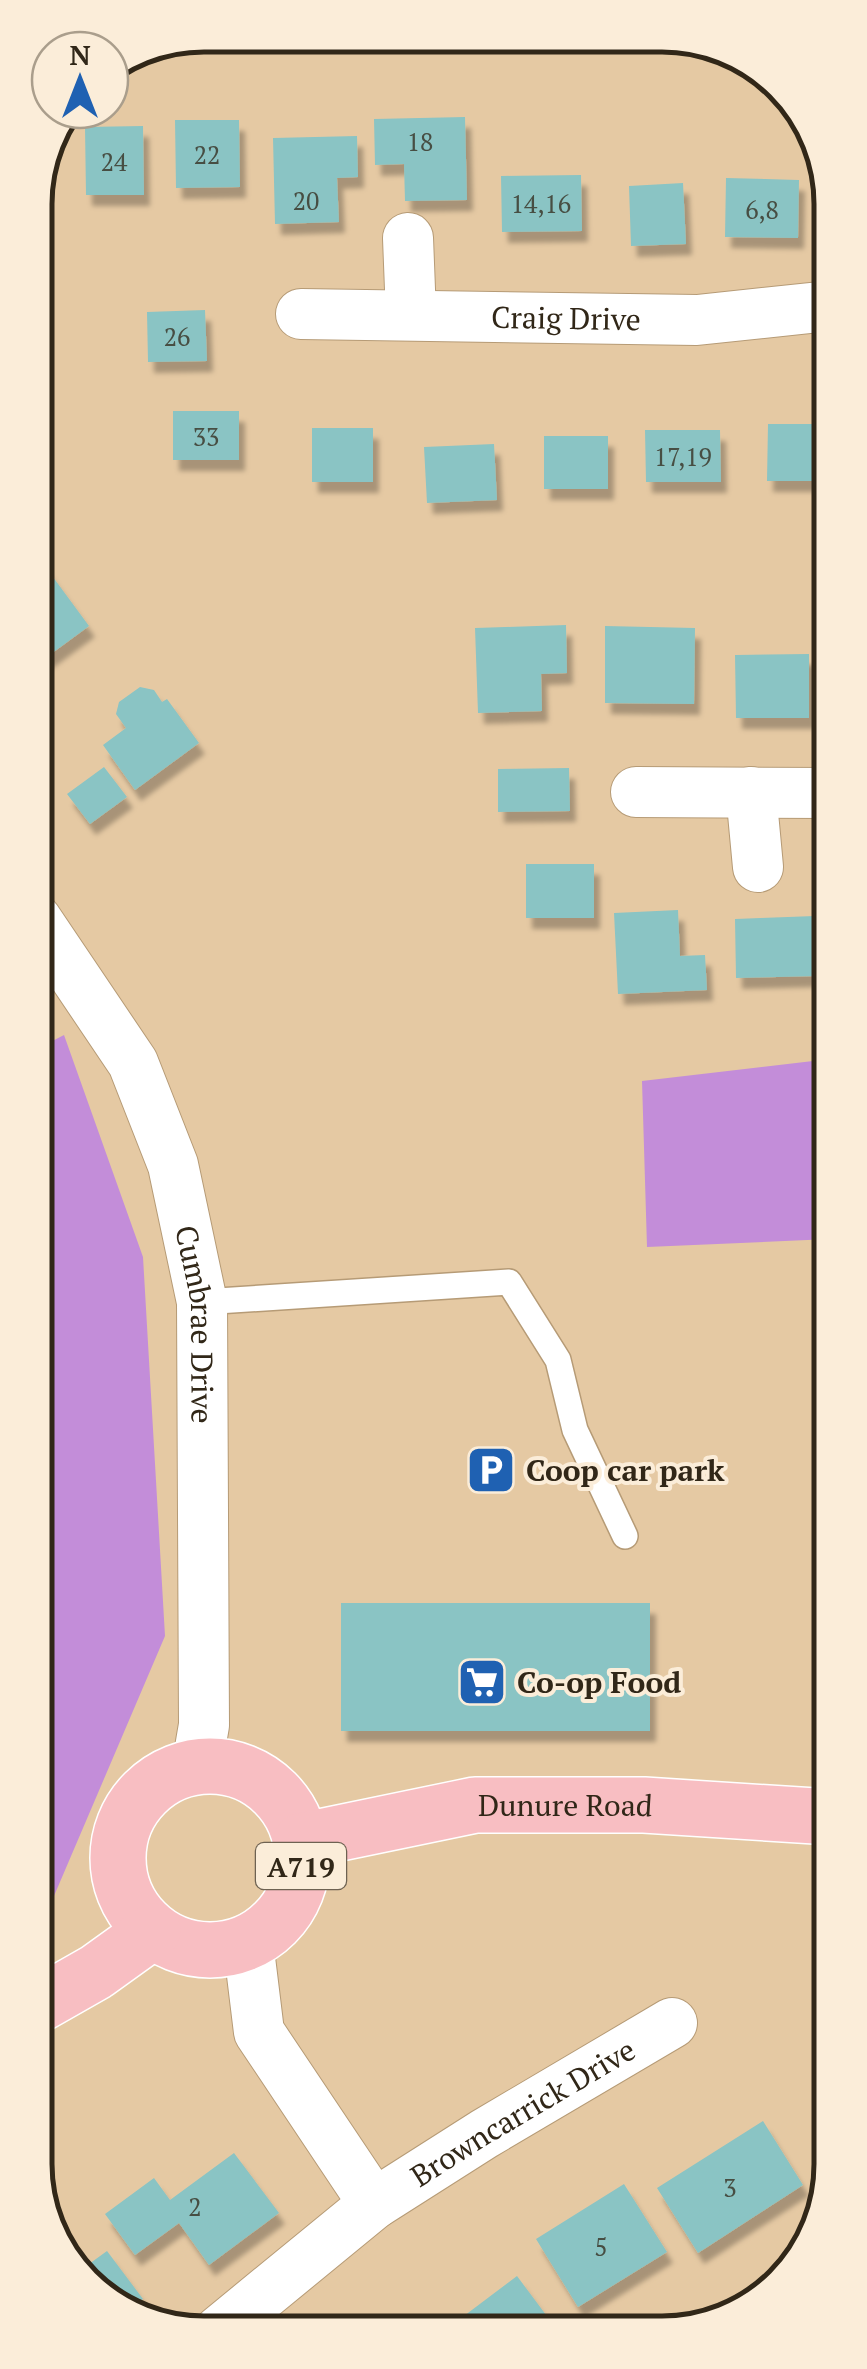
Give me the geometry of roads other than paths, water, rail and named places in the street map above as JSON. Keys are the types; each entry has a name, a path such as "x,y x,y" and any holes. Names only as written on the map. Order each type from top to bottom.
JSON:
{"main road":[{"name":"A719","path":"197,1766 225,1766 252,1775 275,1792 292,1814 301,1841 301,1872 292,1901 273,1925 248,1942"},
{"path":"197,1766 168,1775 143,1794 126,1819 118,1850 120,1880 132,1908 152,1931 174,1943 198,1950 224,1949 248,1942"},
{"name":"Dunure Road","path":"301,1841 475,1804 644,1806 814,1816"},
{"path":"52,1996 96,1972 152,1931"}],"street":[{"path":"408,238 410,315"},
{"name":"Craig Drive","path":"301,314 697,320 815,307"},
{"path":"636,792 815,793"},
{"path":"751,792 758,867"},
{"name":"Cumbrae Drive","path":"53,981 133,1063 174,1164 202,1302 204,1725 197,1766"},
{"path":"248,1942 259,2032 374,2204"},
{"name":"Browncarrick Drive","path":"237,2316 374,2204 672,2023"}],"lane":[{"path":"202,1302 509,1282 558,1360 575,1430 625,1536"}],"place":[{"name":"Coop car park","path":"491,1470"},
{"name":"Co-op Food","path":"482,1682"}]}
